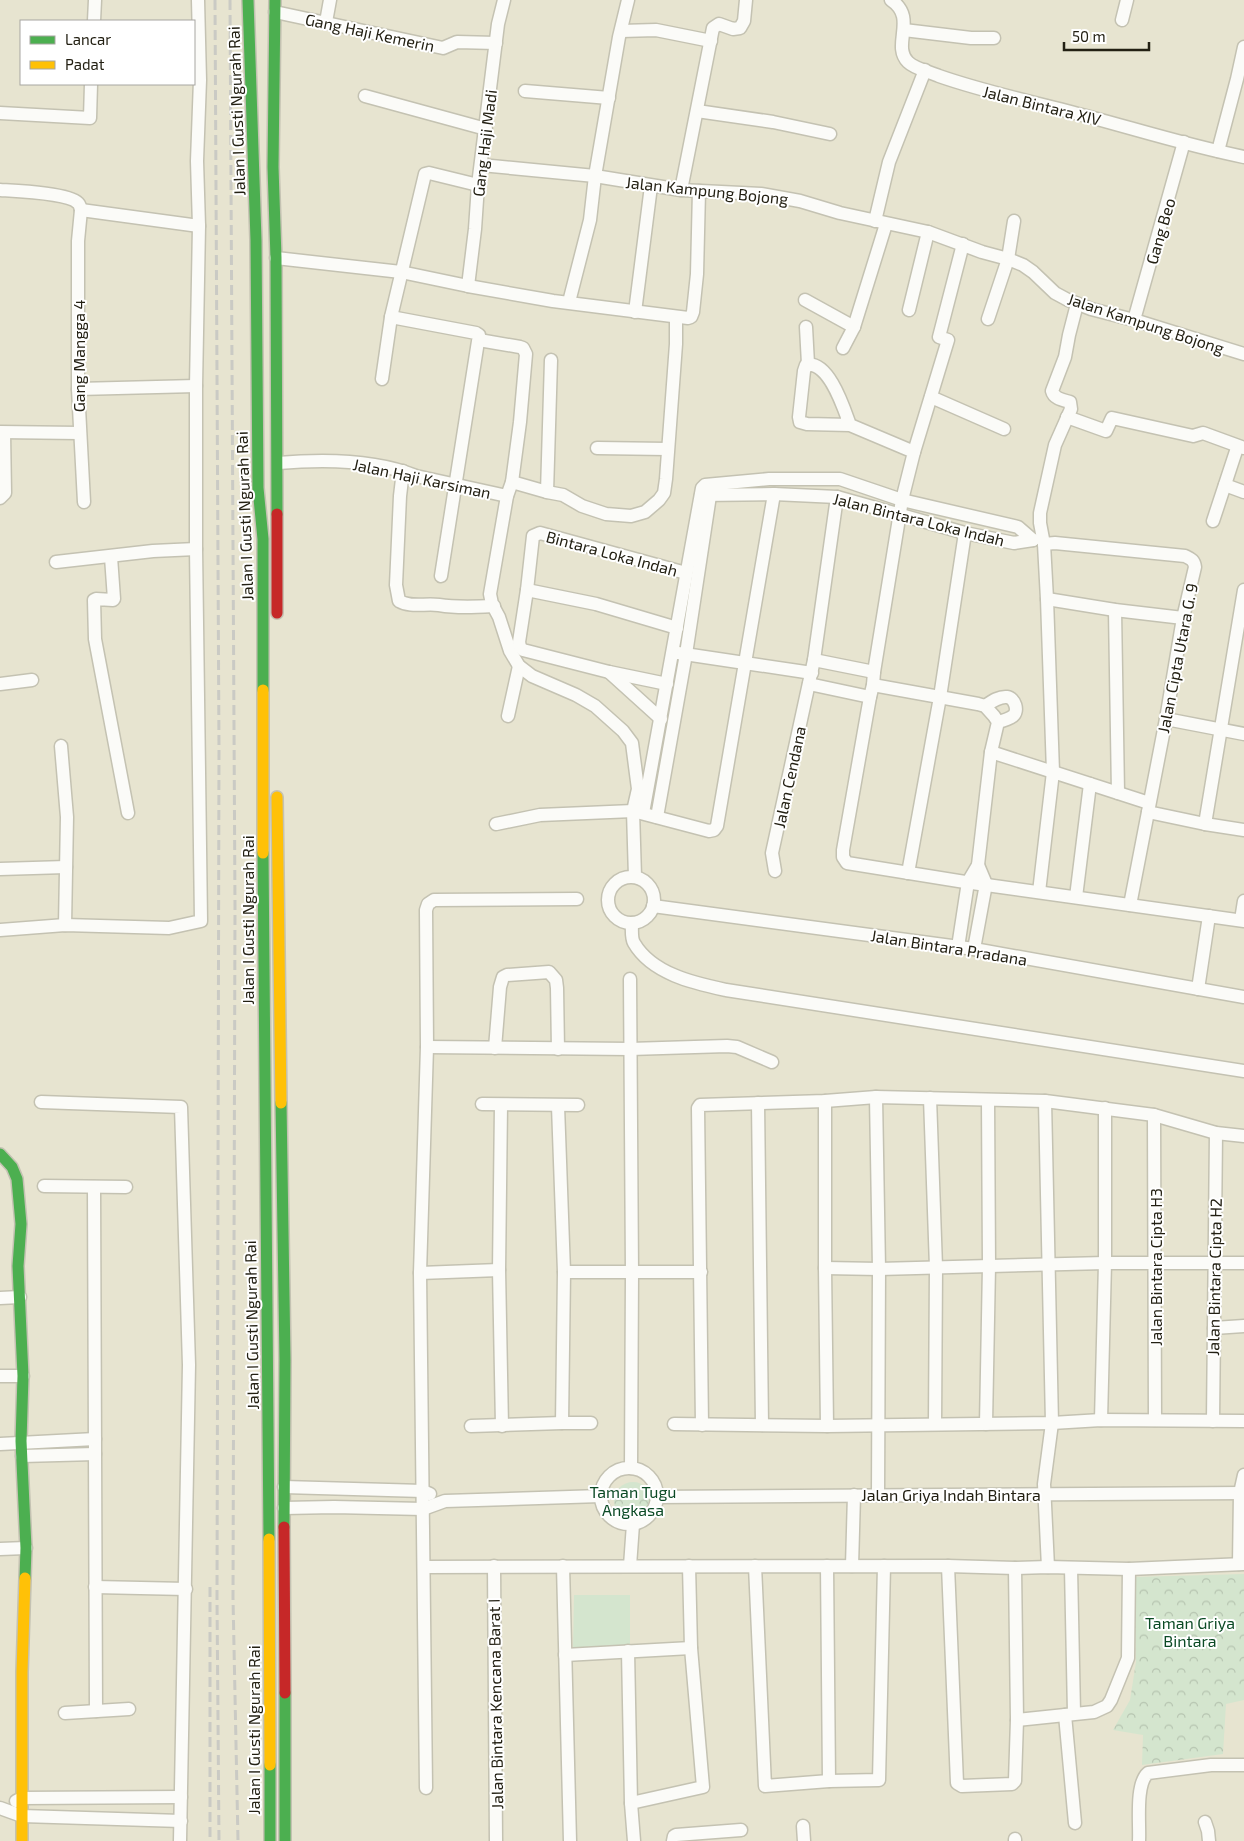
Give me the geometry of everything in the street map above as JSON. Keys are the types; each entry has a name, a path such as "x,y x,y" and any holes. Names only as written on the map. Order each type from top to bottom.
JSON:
{"main road":[{"name":"Jalan I Gusti Ngurah Rai","path":"248,0 256,240 258,479 263,539 263,955 268,1360 270,1841"},
{"path":"252,0 275,6"},
{"name":"Jalan I Gusti Ngurah Rai","path":"275,6 273,167 278,463 277,627"},
{"name":"Jalan I Gusti Ngurah Rai","path":"277,784 285,1360 285,1841"},
{"path":"263,955 279,953"},
{"path":"0,1154 12,1167 17,1179 20,1224 18,1266 23,1376 22,1456 26,1548 22,1672 22,1841"},
{"path":"268,1360 285,1360"},
{"path":"270,1640 284,1641"}],"street":[{"path":"94,20 95,0"},
{"path":"0,930 65,925 169,928 202,921 196,549 196,386 199,226 197,161 200,80 198,0"},
{"path":"326,22 330,0"},
{"name":"Gang Haji Madi","path":"468,286 480,165 498,24 504,0"},
{"path":"569,302 590,220 608,98 628,0"},
{"path":"681,190 713,28 717,24 733,30 740,28 742,26 746,0"},
{"path":"1122,20 1126,0"},
{"name":"Jalan Bintara XIV","path":"899,3 905,23 903,48 905,58 909,63 924,70 986,91 1244,157"},
{"name":"Gang Haji Kemerin","path":"275,6 326,22 443,48 456,42 496,43"},
{"path":"621,31 656,30 711,41"},
{"path":"904,30 971,38 994,38"},
{"path":"1218,151 1244,47"},
{"path":"843,348 854,327 881,222 889,162 924,70"},
{"path":"0,113 90,118 91,85"},
{"path":"525,91 608,98"},
{"path":"365,96 486,129"},
{"path":"697,111 773,122 830,134"},
{"name":"Gang Beo","path":"1134,320 1184,142"},
{"name":"Jalan Kampung Bojong","path":"480,165 595,176 681,190 761,194 800,201 840,213 928,232 1008,259 1033,272 1055,293 1077,304 1244,354"},
{"path":"382,379 391,317 425,174 429,173 478,185"},
{"path":"635,312 651,186"},
{"path":"0,190 48,194 72,200 78,203 81,210 199,226"},
{"path":"276,258 401,272 468,286 676,318 688,318 693,312 697,274 700,191"},
{"name":"Gang Mangga 4","path":"81,210 78,241 78,389 84,502"},
{"path":"988,319 1008,259 1014,222"},
{"path":"910,310 928,232"},
{"path":"963,244 939,337 948,340 914,452 902,500 872,685 842,850 843,857 854,865 1242,920 1244,901"},
{"path":"806,300 854,327"},
{"path":"1039,892 1053,772 1047,599 1040,512 1055,445 1072,408 1071,403 1057,398 1052,391 1065,357 1077,304"},
{"path":"391,317 477,333 479,335 441,576"},
{"path":"512,482 563,495 582,506 606,514 638,515 651,507 664,493 675,357 676,318"},
{"path":"806,327 808,364 804,371 800,422 807,424 850,425 914,452"},
{"path":"479,340 524,348 526,354 512,482 506,496 490,594 492,604 510,651 519,666 532,676 576,695 595,706 632,743 638,789 635,877"},
{"path":"547,492 551,360"},
{"path":"808,364 816,366 828,376 840,397 850,425"},
{"path":"78,389 196,386"},
{"path":"931,396 1004,429"},
{"path":"1067,418 1106,431 1112,418 1193,436 1201,433 1240,450 1225,485 1213,521"},
{"path":"2,497 2,433 79,433"},
{"path":"597,448 667,449"},
{"name":"Jalan Haji Karsiman","path":"278,463 314,460 369,464 506,496"},
{"path":"403,471 396,585 399,601 407,605 438,605 458,608 494,606"},
{"name":"Jalan Bintara Loka Indah","path":"835,478 902,500 1018,527 1033,540 1014,543 965,533 837,497 708,491 770,479 835,478"},
{"path":"1225,485 1244,492"},
{"path":"638,812 661,719 686,573 708,491"},
{"path":"658,817 686,654 708,491"},
{"path":"496,824 540,815 638,812 709,832 714,830 717,826 774,494"},
{"name":"Jalan Cendana","path":"775,870 772,853 811,678 837,497"},
{"name":"Bintara Loka Indah","path":"667,684 609,672 523,650 520,647 519,642 533,536 540,533 686,573"},
{"path":"908,873 940,697 965,533"},
{"name":"Jalan Cipta Utara G. 9","path":"1044,544 1055,543 1175,555 1192,559 1195,567 1183,618 1166,719 1130,905"},
{"path":"56,562 153,551 196,549"},
{"path":"111,557 114,599 96,598 94,600 95,639 128,813"},
{"path":"527,590 596,604 677,628"},
{"path":"1205,824 1244,590"},
{"path":"1047,599 1183,618"},
{"path":"1115,610 1118,793"},
{"path":"673,652 746,663 811,678 872,685 985,706 998,722 992,752 978,865 968,882 958,947"},
{"path":"814,660 872,685"},
{"path":"508,716 519,666"},
{"path":"609,672 661,719"},
{"path":"0,684 32,680"},
{"path":"985,706 1001,698 1011,698 1015,703 1016,711 1013,716 998,722"},
{"path":"1166,719 1244,734"},
{"path":"61,746 67,817 65,925"},
{"path":"992,752 1118,793 1149,807 1205,824 1244,830"},
{"path":"1076,897 1090,784"},
{"path":"974,949 986,884 978,865"},
{"path":"0,869 66,867"},
{"path":"625,877 635,877 644,880 654,896 653,906 649,914 642,920 632,923 618,919 609,907 608,899 610,889 616,882 625,877"},
{"path":"426,1788 420,1273 427,1047 426,910 428,904 434,900 577,899"},
{"name":"Jalan Bintara Pradana","path":"653,906 974,949 1244,997"},
{"path":"1198,989 1209,916"},
{"path":"632,923 632,941 648,960 673,975 699,984 1244,1071"},
{"path":"495,1048 500,987 503,977 507,975 549,972 556,980 557,988 558,1050"},
{"path":"630,979 631,1468"},
{"path":"427,1047 558,1050 727,1046 737,1047 772,1062"},
{"path":"876,1097 879,1269 878,1494"},
{"path":"702,1425 698,1108 700,1104 758,1104 876,1097 1045,1101 1154,1114 1216,1133 1244,1136"},
{"path":"930,1098 936,1267 935,1424"},
{"path":"986,1424 988,1100"},
{"path":"825,1101 827,1426"},
{"path":"1045,1101 1052,1423 1044,1484 1048,1567"},
{"path":"41,1102 181,1107 189,1365 180,1841"},
{"path":"482,1104 578,1105"},
{"path":"758,1104 762,1425"},
{"path":"501,1105 499,1270 502,1426"},
{"path":"558,1106 564,1272 562,1423"},
{"path":"1101,1420 1105,1263 1105,1108"},
{"name":"Jalan Bintara Cipta H3","path":"1154,1114 1155,1420"},
{"name":"Jalan Bintara Cipta H2","path":"1213,1420 1216,1133"},
{"path":"44,1186 126,1188"},
{"path":"94,1187 96,1711"},
{"path":"825,1268 879,1269 1154,1262 1244,1263"},
{"path":"420,1273 499,1270"},
{"path":"564,1272 701,1272"},
{"path":"0,1298 20,1297"},
{"path":"1214,1328 1244,1326"},
{"path":"0,1376 23,1376"},
{"path":"674,1424 827,1426 1052,1423 1101,1420 1244,1421"},
{"path":"471,1426 591,1423"},
{"path":"0,1444 95,1439"},
{"path":"22,1456 95,1454"},
{"path":"631,1468 647,1474 653,1481 657,1497 655,1507 643,1521 634,1524 624,1524 607,1514 601,1496 607,1479 622,1469 631,1468"},
{"path":"424,1567 948,1566 1129,1569 1241,1564 1244,1475"},
{"path":"284,1488 423,1491 446,1501"},
{"path":"334,1488 334,1506"},
{"name":"Jalan Griya Indah Bintara","path":"657,1497 1242,1493"},
{"path":"852,1566 854,1495"},
{"path":"284,1508 334,1506 423,1509 446,1501 601,1496"},
{"path":"630,1566 634,1524"},
{"path":"0,1549 26,1548"},
{"name":"Jalan Bintara Kencana Barat I","path":"494,1566 496,1841"},
{"path":"563,1566 570,1841"},
{"path":"631,1803 703,1787 691,1648 689,1566"},
{"path":"755,1566 765,1786 829,1781 879,1780 884,1566"},
{"path":"827,1566 829,1781"},
{"path":"948,1566 957,1783 959,1786 1012,1784 1015,1780 1017,1720 1015,1568"},
{"path":"1071,1568 1070,1714 1075,1823"},
{"path":"1017,1720 1094,1712 1107,1706 1125,1668 1129,1648 1129,1569"},
{"path":"95,1587 186,1590"},
{"path":"565,1654 691,1648"},
{"path":"628,1651 631,1803 634,1841"},
{"path":"65,1713 129,1709"},
{"path":"1139,1841 1139,1802 1144,1777 1148,1773 1211,1765 1244,1765"},
{"path":"1,1808 22,1798 181,1797"},
{"path":"1,1808 22,1816 180,1821"},
{"path":"1205,1822 1210,1841"},
{"path":"802,1826 804,1841"},
{"path":"674,1838 741,1830"}],"green space":[{"name":"Taman Tugu Angkasa","path":"633,1482 647,1487 652,1501 647,1515 633,1520 619,1515 614,1501 619,1487"},
{"name":"Taman Griya Bintara","path":"1244,1574 1244,1700 1226,1704 1223,1754 1142,1765 1143,1735 1113,1730 1130,1700 1136,1662 1134,1577"},
{"path":"574,1595 630,1595 630,1650 573,1649"}],"railway":[{"path":"215,0 219,750 217,1598 219,1841"},
{"path":"230,0 235,907 233,1598 238,1841"},
{"path":"210,1587 210,1841"}],"traffic: fast":[{"path":"248,0 256,240 258,488 263,539 263,690"},
{"path":"275,0 273,167 276,258 277,514"},
{"path":"263,853 269,1539"},
{"path":"281,1103 285,1360 284,1527"},
{"path":"0,1154 12,1167 17,1179 21,1224 18,1266 23,1376 21,1441 26,1548 25,1578"},
{"path":"285,1693 285,1841"},
{"path":"270,1765 270,1841"}],"traffic: slow":[{"path":"263,690 263,853"},
{"path":"277,797 281,1103"},
{"path":"269,1539 270,1765"},
{"path":"22,1841 22,1672 25,1578"}],"traffic: jam":[{"path":"277,514 277,613"},
{"path":"284,1527 285,1693"}]}
